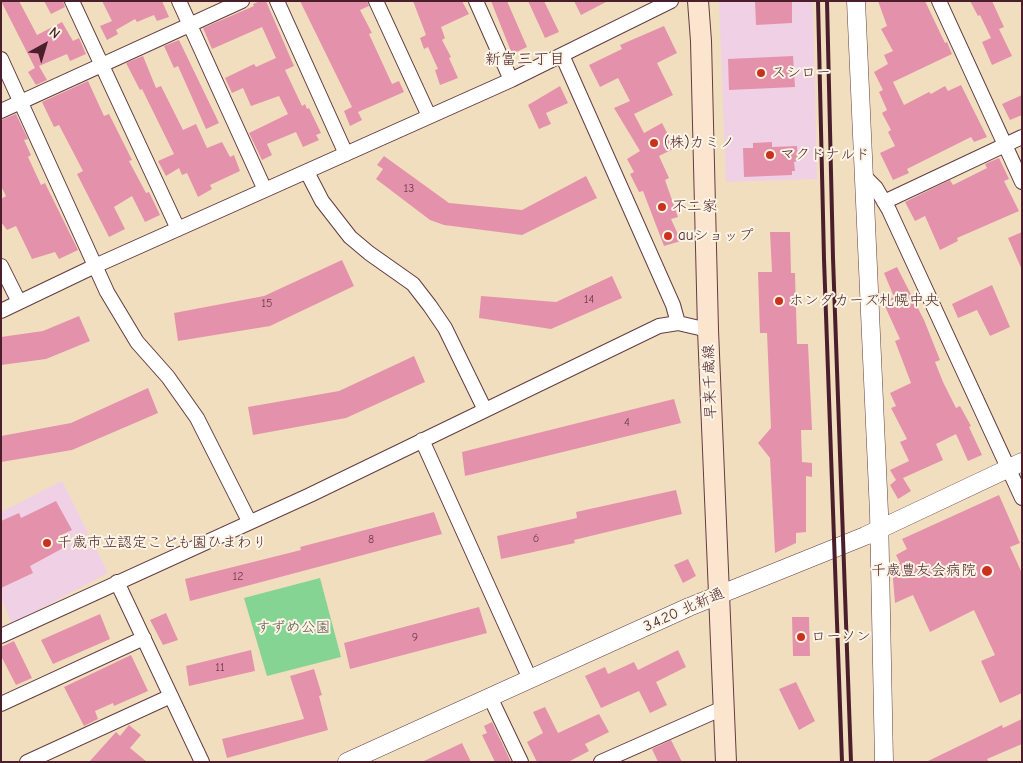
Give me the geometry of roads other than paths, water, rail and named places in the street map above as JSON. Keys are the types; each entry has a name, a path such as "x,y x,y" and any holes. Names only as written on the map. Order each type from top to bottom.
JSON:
{"main road":[{"name":"早来千歳線","path":"698,1 701,41 708,330 726,762"}],"street":[{"path":"72,1 178,229"},
{"path":"179,1 265,190"},
{"path":"1,111 242,1"},
{"path":"277,1 346,154"},
{"path":"376,1 429,116"},
{"path":"476,1 511,80"},
{"path":"1,311 95,266 511,80 671,1"},
{"path":"856,1 878,530 884,762"},
{"path":"939,1 1022,182"},
{"path":"562,55 673,305 678,324"},
{"path":"1,59 115,306 138,342 168,377 197,418 249,522"},
{"path":"884,202 1022,137"},
{"path":"306,172 322,201 350,236 369,254 413,284 430,306 445,328 484,410"},
{"path":"863,175 876,188 884,202 1015,465 1022,498"},
{"path":"1,266 18,302"},
{"path":"3,631 249,522 659,326 678,324 708,330"},
{"path":"422,440 530,679"},
{"name":"3.4.20 北新通","path":"347,762 718,595 878,530 1015,465"},
{"path":"117,582 202,762"},
{"path":"1,704 144,638"},
{"path":"28,762 171,696"},
{"path":"490,696 521,762"},
{"path":"601,762 723,708"}],"railway":[{"path":"818,1 824,259 842,762"},
{"path":"827,1 833,258 851,762"}],"place":[{"name":"スシロー","path":"761,73"},
{"name":"(株)カミノ","path":"654,143"},
{"name":"マクドナルド","path":"770,155"},
{"name":"不二家","path":"662,207"},
{"name":"auショップ","path":"668,236"},
{"name":"ホンダカーズ札幌中央","path":"779,301"},
{"name":"千歳市立認定こども園ひまわり","path":"47,543"},
{"name":"千歳豊友会病院","path":"987,571"},
{"name":"ローソン","path":"801,637"}],"district":[{"name":"新富三丁目","path":"525,59"}],"park label":[{"name":"すずめ公園","path":"293,628"}]}
